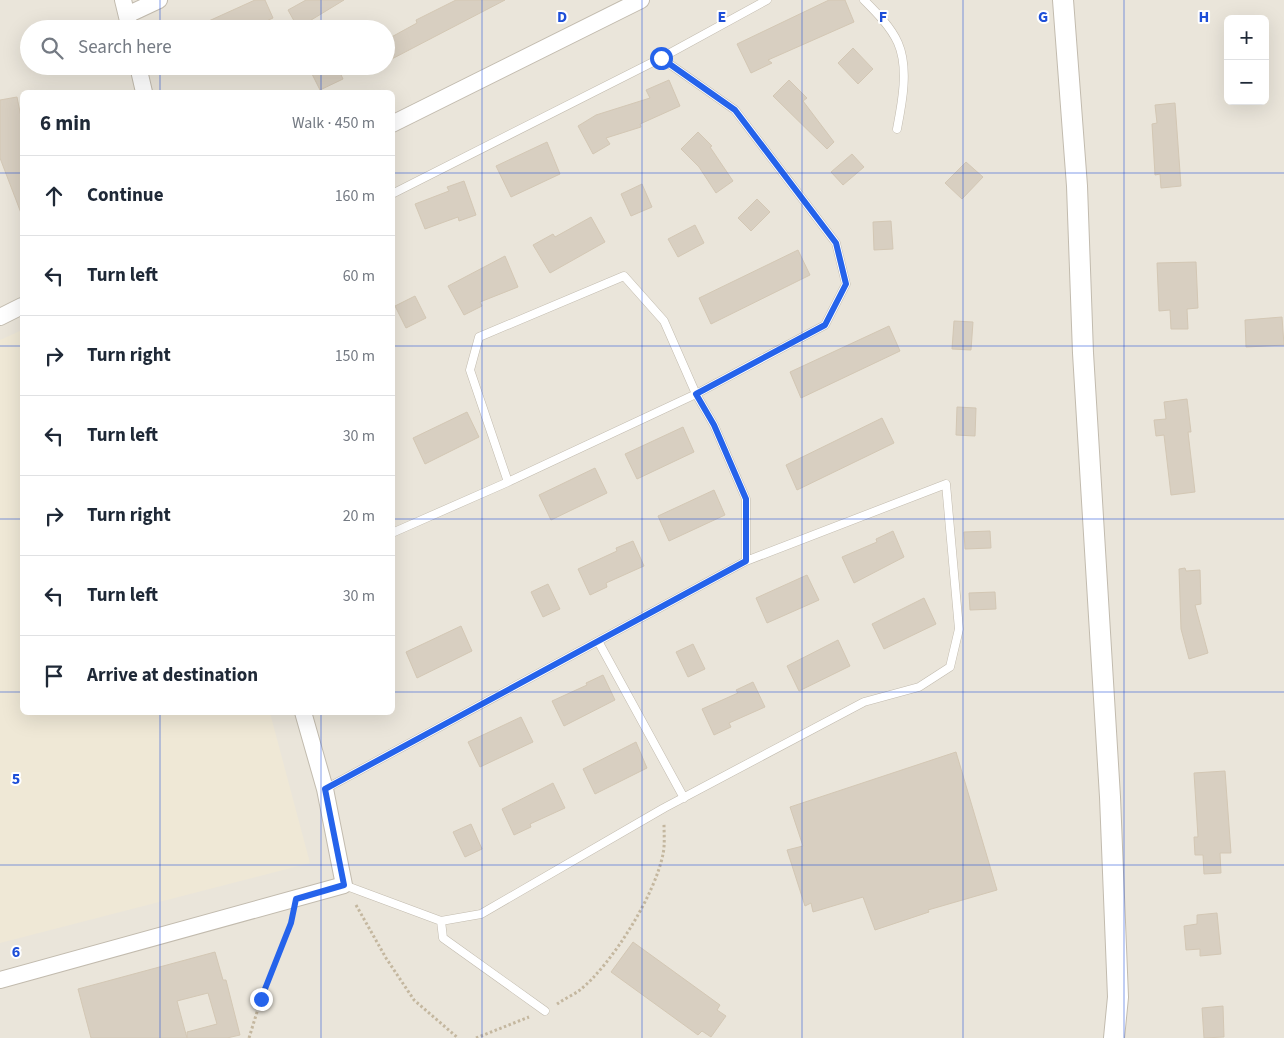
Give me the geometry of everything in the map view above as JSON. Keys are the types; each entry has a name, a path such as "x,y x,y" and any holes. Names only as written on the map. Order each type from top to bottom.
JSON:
{"street":[{"path":"126,15 159,0"},
{"path":"395,123 642,0"},
{"path":"1063,0 1076,186 1083,353 1110,807 1118,997 1114,1038"},
{"path":"140,75 144,90"},
{"path":"0,317 20,307"},
{"path":"0,980 344,885 325,789 304,715"}],"lane":[{"path":"395,192 661,58 767,0"},
{"path":"864,0 878,15 898,44 903,71 904,95 897,129"},
{"path":"395,532 508,482 696,394 825,325 846,284 836,243 735,110 661,58"},
{"path":"508,482 470,370 479,336 624,276 664,321 696,394 714,425 746,499 746,561"},
{"path":"325,789 746,561 946,484 959,629 950,667 919,687 864,702 664,808 481,914 441,921 344,885"},
{"path":"598,641 684,798"},
{"path":"441,921 443,938 545,1011"}],"path":[{"path":"476,1038 545,1011 579,990 604,967 642,907 656,877 664,853 664,808"},
{"path":"344,885 386,958 414,1000 458,1038"},
{"path":"249,1038 261,999 291,923 296,899"}],"shaded area":[{"path":"0,0 1284,0 1284,1038 0,1038"},
{"path":"20,331 20,715 271,715 310,863 0,943 0,340"}],"building":[{"path":"255,0 265,0 273,18 269,20 211,20"},
{"path":"306,0 344,0 311,20 294,20 288,10"},
{"path":"456,0 505,0 395,57 395,35 417,23 416,20"},
{"path":"829,0 845,0 854,22 768,60 772,63 751,73 737,44"},
{"path":"853,48 873,69 858,84 838,63"},
{"path":"312,75 341,75 343,79 320,90"},
{"path":"669,80 680,106 640,124 641,127 606,138 610,144 593,154 578,126 596,115 650,98 646,90"},
{"path":"789,80 807,98 803,101 834,142 827,149 773,96"},
{"path":"17,97 20,112 20,210 0,158 0,100"},
{"path":"1175,103 1181,186 1161,188 1160,174 1155,175 1152,124 1157,123 1155,105"},
{"path":"698,132 712,146 710,147 733,181 716,193 699,167 681,149"},
{"path":"547,142 560,174 511,197 496,166"},
{"path":"852,154 864,167 843,185 831,172"},
{"path":"966,162 983,177 962,199 945,183"},
{"path":"464,181 476,215 459,221 458,217 425,229 415,204 449,191 447,187"},
{"path":"642,184 652,207 631,216 621,194"},
{"path":"757,199 770,212 751,231 738,218"},
{"path":"591,217 605,242 550,273 533,245 553,234 555,237"},
{"path":"891,221 893,249 874,250 873,222"},
{"path":"695,225 704,243 678,257 668,239"},
{"path":"798,250 810,275 711,324 699,298"},
{"path":"505,256 518,287 480,302 482,306 464,315 448,286"},
{"path":"1196,262 1198,308 1187,309 1188,329 1171,329 1170,310 1159,311 1157,263"},
{"path":"415,296 426,318 406,328 395,306"},
{"path":"1282,317 1284,345 1246,347 1245,320"},
{"path":"954,321 973,322 971,350 952,349"},
{"path":"889,326 900,351 801,398 790,372"},
{"path":"1187,399 1191,432 1188,432 1195,492 1171,495 1164,435 1156,436 1154,420 1166,419 1164,402"},
{"path":"957,407 976,408 975,436 956,435"},
{"path":"467,412 479,437 425,464 413,438"},
{"path":"882,418 894,443 797,490 786,465"},
{"path":"683,427 694,452 637,479 625,454"},
{"path":"595,468 607,493 551,520 539,495"},
{"path":"714,490 725,515 669,541 658,516"},
{"path":"893,531 904,557 854,583 842,557 877,542 876,539"},
{"path":"990,531 991,548 965,549 964,532"},
{"path":"633,541 644,566 606,583 607,587 590,595 578,569 617,551 616,548"},
{"path":"1185,568 1186,571 1200,570 1201,604 1195,605 1208,653 1189,659 1181,629 1179,569"},
{"path":"807,575 819,600 767,623 756,598"},
{"path":"548,584 560,609 543,617 531,592"},
{"path":"995,592 996,609 970,610 969,593"},
{"path":"924,598 936,624 884,649 872,624"},
{"path":"461,626 472,651 417,678 406,652"},
{"path":"838,640 850,666 799,691 787,666"},
{"path":"693,644 705,669 688,677 676,652"},
{"path":"603,675 615,700 564,726 552,701 587,685 586,683"},
{"path":"753,682 765,707 729,723 731,727 714,735 702,709 738,693 736,690"},
{"path":"521,717 533,742 480,767 468,742"},
{"path":"636,742 647,768 595,794 583,769"},
{"path":"956,752 997,890 928,910 929,912 875,930 863,897 813,912 811,903 805,906 787,850 803,846 790,807"},
{"path":"1225,771 1231,853 1220,853 1221,873 1204,874 1203,855 1195,855 1194,837 1198,837 1194,773"},
{"path":"553,783 565,808 530,824 531,827 514,835 502,809"},
{"path":"471,824 482,849 465,857 453,832"},
{"path":"1217,913 1221,954 1200,956 1200,949 1186,950 1184,926 1197,924 1197,915"},
{"path":"633,942 720,1005 717,1010 726,1016 711,1037 702,1031 698,1035 611,972"},
{"path":"215,952 223,980 226,980 240,1035 227,1038 91,1038 78,989","holes":["208,993 217,1024 187,1032 187,1038 177,1001"]},
{"path":"1223,1006 1224,1037 1204,1038 1202,1008"}],"route":[{"path":"261,999 291,923 296,899 344,885 325,789 746,561 746,499 714,425 696,394 825,325 846,284 836,243 735,110 661,58"}]}
